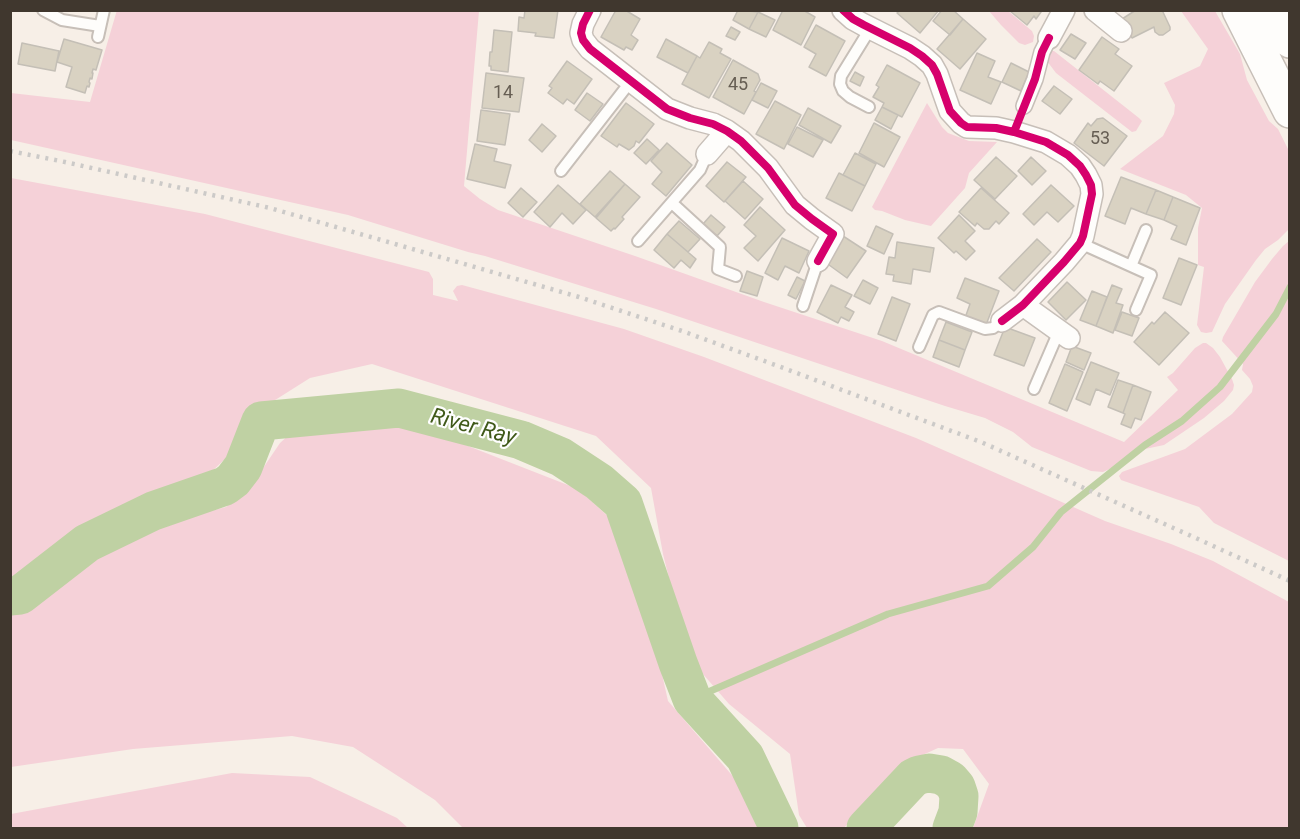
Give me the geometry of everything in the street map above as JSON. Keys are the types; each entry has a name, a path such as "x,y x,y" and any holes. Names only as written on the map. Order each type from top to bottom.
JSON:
{"main road":[{"path":"1239,10 1290,111"},
{"path":"1274,10 1290,42"}],"street":[{"path":"590,10 581,33 590,49 667,109 713,124 741,141 768,168 795,205 833,234 818,261"},
{"path":"843,10 870,29 910,48 932,65 951,111 961,123 967,126 1014,132 1046,142 1058,148 1080,166 1091,185 1092,195 1080,243 1023,305 1002,321"},
{"path":"1024,106 1035,79 1041,52 1064,10"},
{"path":"1095,10 1121,31"},
{"path":"707,154 727,131"},
{"path":"1023,305 1064,335"}],"lane":[{"path":"43,10 62,20 99,32 104,10"},
{"path":"869,107 850,97 843,91 840,84 841,76 870,29"},
{"path":"561,171 632,81"},
{"path":"638,241 700,170 707,154"},
{"path":"672,203 720,247 718,269 736,276"},
{"path":"1131,266 1146,230"},
{"path":"1080,243 1151,275 1136,310"},
{"path":"803,306 818,261"},
{"path":"919,346 933,315 939,312 985,329 993,328 1002,321"},
{"path":"1034,389 1064,335"}],"shaded area":[{"path":"117,10 479,11 464,186 498,210 882,341 1124,442 1178,390 1167,377 1195,348 1203,343 1213,348 1220,357 1232,379 1233,390 1204,418 1164,445 1145,449 1127,461 1103,472 1091,471 1032,447 1013,432 985,418 656,309 485,256 348,215 11,140 11,93 90,102"},
{"path":"989,11 1008,11 1032,31 1033,42 1025,45 1019,43"},
{"path":"1181,11 1215,11 1240,54 1247,80 1269,121 1278,129 1289,151 1289,229 1265,249 1256,260 1225,304 1212,332 1206,333 1201,332 1197,325 1204,267 1198,265 1198,228 1202,208 1186,195 1120,169 1163,136 1174,114 1175,105 1164,83 1200,66 1208,49"},
{"path":"1050,51 1054,51 1139,118 1142,121 1136,131 1132,132 1056,73 1047,61"},
{"path":"927,103 948,133 969,141 997,142 969,173 965,188 931,226 905,220 872,207"},
{"path":"11,178 205,214 429,272 433,279 433,295 458,301 453,291 457,286 462,285 624,329 916,438 1105,521 1213,561 1289,602 1289,828 973,828 989,784 963,749 938,748 903,764 844,828 807,828 799,815 790,754 729,704 689,658 663,554 651,488 596,436 372,364 310,378 253,414 226,458 208,475 131,504 19,579 11,580"},
{"path":"1289,241 1289,561 1214,523 1199,507 1121,480 1119,476 1122,472 1185,449 1232,414 1252,392 1253,386 1250,379 1242,370 1243,364 1222,341 1255,282"},
{"path":"360,421 422,428 578,489 610,518 647,607 668,701 743,788 765,828 463,828 435,800 353,747 292,736 133,749 11,767 11,612 15,612 91,558 175,520 226,507 251,486 280,443 293,431"},
{"path":"232,773 310,777 397,818 408,828 11,828 11,814"}],"building":[{"path":"525,10 558,10 554,38 518,31 519,17 524,18"},
{"path":"616,10 625,10 640,19 631,35 638,40 632,50 626,47 624,50 601,37"},
{"path":"738,10 758,12 749,29 733,20"},
{"path":"783,10 803,10 815,17 801,45 773,30"},
{"path":"900,10 939,10 920,33 897,13"},
{"path":"942,10 953,10 963,19 950,35 933,21"},
{"path":"1039,10 1041,12 1036,19 1034,16 1027,25 1010,11"},
{"path":"1136,10 1162,10 1170,30 1159,35 1155,32 1154,27 1132,38 1122,19"},
{"path":"758,12 775,20 766,37 749,29"},
{"path":"963,19 986,39 960,69 937,49"},
{"path":"816,25 845,41 826,76 809,67 816,54 804,47"},
{"path":"731,27 740,32 735,40 726,36"},
{"path":"494,30 512,32 508,72 491,70 489,66"},
{"path":"1071,34 1086,43 1075,59 1060,50"},
{"path":"1102,37 1119,49 1115,54 1132,66 1114,91 1100,81 1098,84 1079,70"},
{"path":"64,39 102,50 85,93 66,87 72,67 57,62"},
{"path":"666,39 697,56 688,73 657,57"},
{"path":"709,42 722,49 720,53 731,59 709,98 682,84 697,56 700,58"},
{"path":"22,43 59,51 55,71 18,64"},
{"path":"977,53 995,61 988,77 1001,82 991,104 960,90"},
{"path":"733,60 758,74 760,80 744,114 713,97"},
{"path":"567,61 592,79 574,104 567,99 563,104 548,93 552,88 549,86"},
{"path":"1011,63 1029,72 1021,91 1002,82"},
{"path":"887,65 920,83 902,117 882,107 884,103 873,97 879,87 876,85"},
{"path":"855,72 864,77 860,86 850,81"},
{"path":"486,73 524,78 519,112 482,108"},
{"path":"761,83 777,91 768,108 752,100"},
{"path":"1054,86 1072,99 1060,114 1042,101"},
{"path":"587,93 603,104 590,121 575,110"},
{"path":"775,101 801,115 784,149 756,134"},
{"path":"626,103 654,124 639,143 636,141 629,150 619,144 617,147 601,136"},
{"path":"882,107 898,115 891,129 875,120"},
{"path":"808,108 841,126 831,143 799,125"},
{"path":"481,110 510,114 505,145 477,141"},
{"path":"1103,118 1127,136 1104,166 1074,143 1088,123 1091,126 1097,119"},
{"path":"874,123 900,137 884,167 859,153"},
{"path":"542,124 556,136 542,152 529,140"},
{"path":"797,127 823,140 813,157 788,144"},
{"path":"647,139 659,150 646,164 634,153"},
{"path":"667,143 692,165 666,196 652,184 662,172 651,161"},
{"path":"475,144 497,149 494,161 511,165 505,188 467,179"},
{"path":"855,153 876,164 865,186 843,175"},
{"path":"996,157 1017,176 995,199 974,180"},
{"path":"1031,157 1046,171 1032,185 1018,171"},
{"path":"727,162 746,177 724,202 706,186"},
{"path":"610,171 625,184 595,217 580,204"},
{"path":"839,173 865,186 852,211 826,198"},
{"path":"1121,177 1156,190 1146,214 1131,208 1125,224 1105,216"},
{"path":"743,181 763,199 745,219 725,201"},
{"path":"625,184 640,197 622,217 624,219 611,231 596,218"},
{"path":"558,185 586,210 573,224 562,213 550,227 534,212"},
{"path":"1051,185 1074,206 1058,222 1047,212 1034,225 1023,214"},
{"path":"521,188 537,202 523,217 508,203"},
{"path":"981,188 1009,213 999,224 996,221 989,229 984,229 977,223 975,226 959,212"},
{"path":"1156,190 1173,197 1164,220 1146,214"},
{"path":"1173,197 1200,208 1186,245 1171,239 1177,226 1164,220"},
{"path":"760,207 785,230 758,261 744,248 756,236 744,225"},
{"path":"711,215 725,227 717,236 703,224"},
{"path":"959,215 975,231 965,241 975,251 966,260 956,251 954,253 938,238"},
{"path":"679,221 700,239 688,252 667,234"},
{"path":"876,226 893,234 884,254 867,246"},
{"path":"667,234 696,259 690,268 681,260 674,268 654,250"},
{"path":"843,236 866,251 847,278 825,262"},
{"path":"782,238 809,251 799,273 785,266 778,280 765,273"},
{"path":"1037,239 1051,252 1014,291 999,278"},
{"path":"897,242 934,248 930,272 913,269 911,284 893,281 894,275 886,274 889,257 895,258"},
{"path":"1179,258 1197,265 1181,305 1163,298"},
{"path":"747,271 763,277 757,296 740,291"},
{"path":"797,277 805,281 796,299 788,295"},
{"path":"965,278 999,291 986,325 965,318 970,304 957,298"},
{"path":"863,280 878,288 870,304 854,296"},
{"path":"1067,282 1086,300 1066,320 1048,302"},
{"path":"831,285 852,295 845,307 854,312 849,321 841,317 838,323 817,312"},
{"path":"1112,285 1122,289 1116,303 1123,305 1113,333 1096,326"},
{"path":"1092,291 1107,297 1096,326 1080,320"},
{"path":"892,297 910,304 896,341 878,334"},
{"path":"1122,312 1139,318 1132,336 1115,330"},
{"path":"1165,312 1189,333 1159,365 1134,342 1152,322 1154,324"},
{"path":"946,322 972,332 965,350 939,340"},
{"path":"1005,327 1035,338 1024,366 994,355"},
{"path":"939,340 965,350 959,367 933,357"},
{"path":"1072,346 1091,353 1084,370 1066,362"},
{"path":"1091,362 1119,373 1110,395 1096,389 1090,405 1076,399"},
{"path":"1065,364 1083,372 1067,411 1049,403"},
{"path":"1118,380 1133,385 1123,413 1108,407"},
{"path":"1133,385 1151,392 1141,420 1135,418 1131,428 1121,424"}],"waterway":[{"path":"692,699 888,614 988,586 1033,547 1061,512 1145,445 1182,421 1220,387 1276,314 1290,287"},
{"name":"River Ray","path":"10,596 20,595 87,543 153,511 225,486 243,467 261,421 399,408 521,440 561,457 599,482 623,503 692,699 745,757 779,828"},
{"name":"River Ray","path":"866,828 913,778 929,773 941,775 956,787 959,796 958,812 952,828"}],"railway":[{"path":"10,151 270,208 579,297 682,331 981,442 1290,581"}],"cycle path":[{"path":"590,10 581,33 590,49 667,109 713,124 741,141 768,168 795,205 833,234 818,261"},
{"path":"843,10 853,19 910,48 932,65 950,111 961,123 967,127 996,128 1014,132 1046,142 1068,155 1086,175 1092,194 1080,243 1023,305 1002,321"},
{"path":"1014,132 1049,38"}]}
